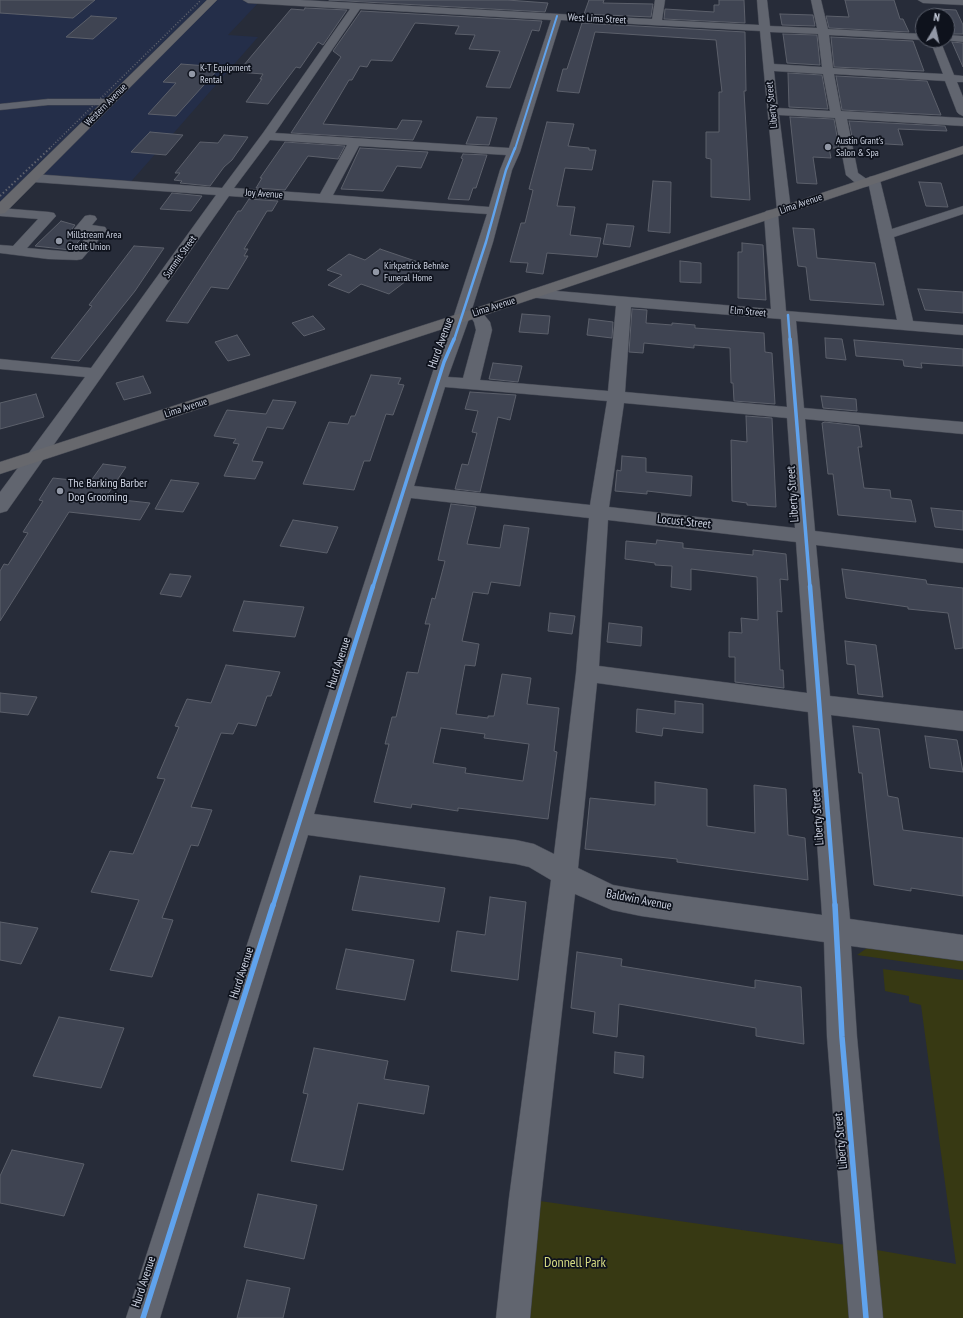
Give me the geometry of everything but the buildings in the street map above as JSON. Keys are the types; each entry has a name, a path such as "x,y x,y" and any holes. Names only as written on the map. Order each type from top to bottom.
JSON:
{"main road":[{"name":"Western Avenue","path":"0,211 212,0"},
{"name":"Lima Avenue","path":"0,468 468,316 963,150"}],"street":[{"name":"West Lima Street","path":"248,0 475,8 657,22 915,36"},
{"path":"657,22 660,0"},
{"name":"Liberty Street","path":"762,0 773,111 783,315 797,414 837,930 842,1036 866,1318"},
{"path":"816,0 823,31 828,70 852,175 869,181 886,234 906,325"},
{"path":"923,0 963,2"},
{"name":"Summit Street","path":"0,506 225,192 267,136 349,4"},
{"name":"Hurd Avenue","path":"143,1318 439,381 468,316 506,170 514,152 551,32 564,14"},
{"path":"938,48 963,112"},
{"path":"769,67 963,79"},
{"path":"0,106 48,102 109,102"},
{"path":"773,111 963,122"},
{"path":"267,136 514,152"},
{"path":"324,199 355,141"},
{"name":"Joy Avenue","path":"33,178 494,212"},
{"path":"886,234 963,210"},
{"path":"0,211 49,216 16,252"},
{"path":"0,250 48,256 77,256 100,230 81,229 90,219"},
{"name":"Elm Street","path":"533,294 963,330"},
{"path":"513,1318 526,1190 587,673 599,512 616,397 624,302"},
{"path":"468,316 482,322 484,330 470,384"},
{"path":"0,364 96,374"},
{"path":"439,381 963,428"},
{"name":"Locust Street","path":"405,491 775,532 846,543 963,556"},
{"path":"587,673 820,704 963,721"},
{"name":"Baldwin Avenue","path":"300,823 516,852 534,856 579,883 612,897 641,903 963,948"}],"shaded area":[{"path":"0,0 281,0 260,1 228,35 258,37 128,185 33,178 0,210"}],"green space":[{"path":"867,948 963,961 963,970 857,955"},
{"name":"Donnell Park","path":"883,969 963,980 963,1318 512,1318 526,1199 860,1247 956,1264 921,1005 909,1002 909,996 885,991"}],"railway":[{"path":"49,149 201,0"},
{"path":"0,196 50,148"}],"cycle path":[{"path":"143,1318 444,362 455,337 486,242 506,170 514,152 557,16"},
{"path":"788,315 837,930 842,1037 866,1318"}],"place":[{"name":"K-T Equipment Rental","path":"192,74"},
{"name":"Austin Grant's Salon & Spa","path":"828,147"},
{"name":"Millstream Area Credit Union","path":"59,241"},
{"name":"Kirkpatrick Behnke Funeral Home","path":"376,272"},
{"name":"The Barking Barber Dog Grooming","path":"60,491"}]}
